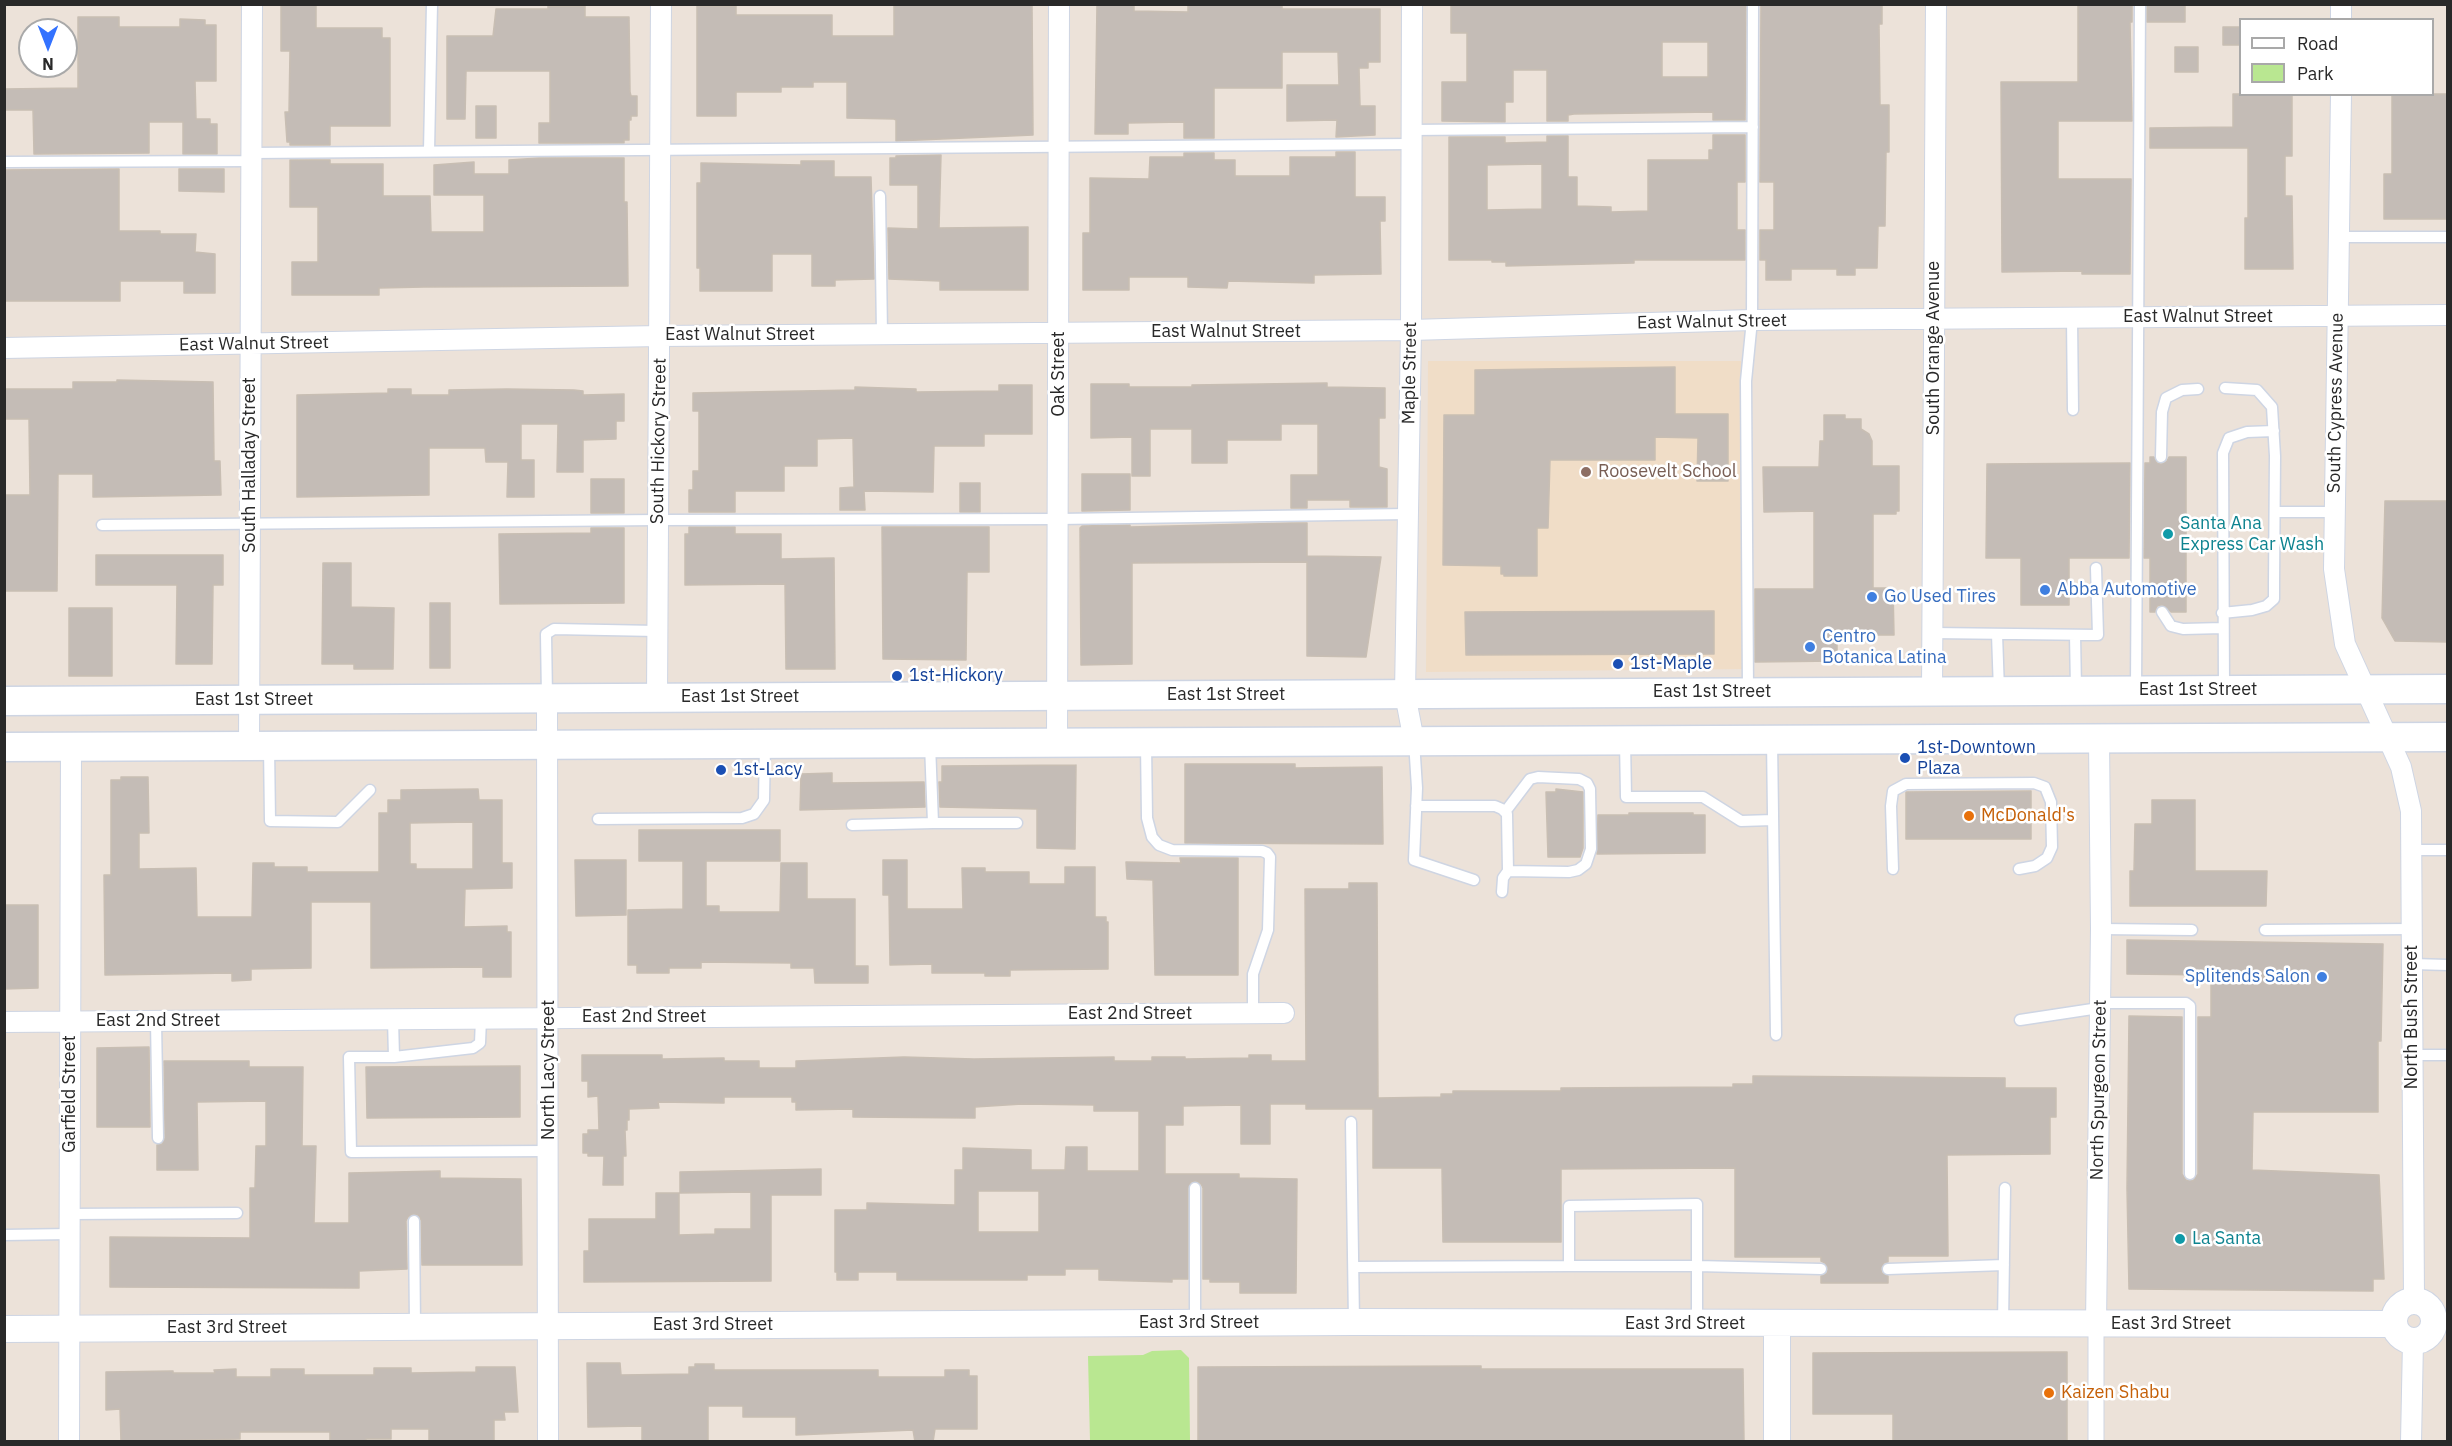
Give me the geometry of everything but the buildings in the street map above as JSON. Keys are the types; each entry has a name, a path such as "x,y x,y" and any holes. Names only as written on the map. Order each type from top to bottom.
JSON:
{"main road":[{"name":"East 1st Street","path":"4,701 2448,689"},
{"path":"4,747 2448,738"}],"street":[{"name":"South Halladay Street","path":"252,4 249,700 259,746"},
{"name":"South Hickory Street","path":"657,698 660,336 658,149 661,4"},
{"name":"Oak Street","path":"1057,743 1059,4"},
{"name":"Maple Street","path":"1412,4 1411,330 1405,694 1414,741"},
{"name":"South Orange Avenue","path":"1932,691 1936,4"},
{"name":"South Cypress Avenue","path":"2341,96 2334,569 2345,644 2387,738"},
{"name":"East Walnut Street","path":"4,348 660,336 1411,330 1752,320 2448,315"},
{"name":"North Lacy Street","path":"547,698 550,1325 548,1442"},
{"name":"North Bush Street","path":"2387,738 2401,767 2411,811 2414,1301"},
{"name":"North Spurgeon Street","path":"2096,1442 2101,929 2099,739"},
{"name":"Garfield Street","path":"69,1442 71,747"},
{"name":"East 2nd Street","path":"4,1022 1284,1013"},
{"path":"2414,1301 2422,1303 2431,1310 2441,1324 2425,1338 2413,1341 2400,1335 2394,1324 2398,1309 2414,1301"},
{"name":"East 3rd Street","path":"4,1329 1354,1322 2394,1324"},
{"path":"1777,1324 1777,1442"},
{"path":"2411,1442 2413,1341"}],"lane":[{"path":"429,151 432,4"},
{"path":"1749,692 1746,381 1752,320 1753,4"},
{"path":"2136,690 2140,4"},
{"path":"4,162 429,151 1059,147 1753,128"},
{"path":"880,196 882,334"},
{"path":"2340,237 2448,237"},
{"path":"2072,318 2073,410"},
{"path":"2223,613 2252,610 2266,606 2274,599 2275,512 2272,407 2256,390 2225,388"},
{"path":"2161,457 2162,412 2166,398 2182,390 2198,389"},
{"path":"2224,690 2223,453 2229,438 2247,432 2274,431"},
{"path":"2275,512 2334,512"},
{"path":"102,525 1058,519 1408,514"},
{"path":"1932,633 2098,635 2096,568"},
{"path":"2162,612 2170,626 2183,629 2223,628"},
{"path":"547,698 546,634 554,629 657,630"},
{"path":"1997,634 1999,691"},
{"path":"2075,635 2076,690"},
{"path":"1625,740 1626,797 1703,797 1741,821 1773,820"},
{"path":"1772,740 1776,1035"},
{"path":"1414,741 1416,806 1414,860 1474,880"},
{"path":"1146,742 1147,818 1152,837 1160,845 1172,850 1262,852 1267,853 1269,857 1268,930 1252,974 1253,1014"},
{"path":"930,743 933,823"},
{"path":"598,819 742,818 754,814 764,800 765,744"},
{"path":"259,746 270,821 338,822 370,790"},
{"path":"1505,812 1530,778 1579,778 1587,783 1590,789 1591,849 1586,864 1578,870 1569,872 1508,871"},
{"path":"1893,869 1891,806 1893,791 1906,784 2034,783 2045,787 2051,801 2052,847 2048,858 2036,866 2019,869"},
{"path":"1416,806 1495,806 1505,812 1507,814 1508,871 1503,878 1502,892"},
{"path":"852,825 1017,823"},
{"path":"2412,850 2448,850"},
{"path":"2101,929 2192,930"},
{"path":"2265,930 2412,929"},
{"path":"2412,964 2448,965"},
{"path":"2020,1020 2099,1005 2186,1002 2190,1006 2190,1173"},
{"path":"393,1019 394,1057"},
{"path":"481,1019 480,1043 473,1048 394,1057 349,1057 351,1152 549,1150"},
{"path":"156,1021 158,1138"},
{"path":"2412,1055 2448,1055"},
{"path":"1351,1122 1354,1322"},
{"path":"1195,1188 1195,1323"},
{"path":"2003,1324 2005,1188"},
{"path":"1569,1266 1569,1206 1697,1204 1697,1324"},
{"path":"70,1214 237,1214"},
{"path":"414,1221 415,1326"},
{"path":"4,1235 70,1234"},
{"path":"1888,1269 2004,1265"},
{"path":"1354,1267 1696,1266 1821,1269"}],"shaded area":[{"name":"Roosevelt School","path":"1428,361 1741,361 1747,669 1426,672"}],"green space":[{"path":"1181,1350 1189,1358 1190,1441 1090,1441 1088,1356 1143,1355 1152,1351"}],"place":[{"name":"Roosevelt School","path":"1586,472"},
{"name":"Santa Ana Express Car Wash","path":"2168,534"},
{"name":"Abba Automotive","path":"2045,590"},
{"name":"Go Used Tires","path":"1872,597"},
{"name":"Centro Botanica Latina","path":"1810,647"},
{"name":"1st-Maple","path":"1618,664"},
{"name":"1st-Hickory","path":"897,676"},
{"name":"1st-Downtown Plaza","path":"1905,758"},
{"name":"1st-Lacy","path":"721,770"},
{"name":"McDonald's","path":"1969,816"},
{"name":"Splitends Salon","path":"2322,977"},
{"name":"La Santa","path":"2180,1239"},
{"name":"Kaizen Shabu","path":"2049,1393"}]}
